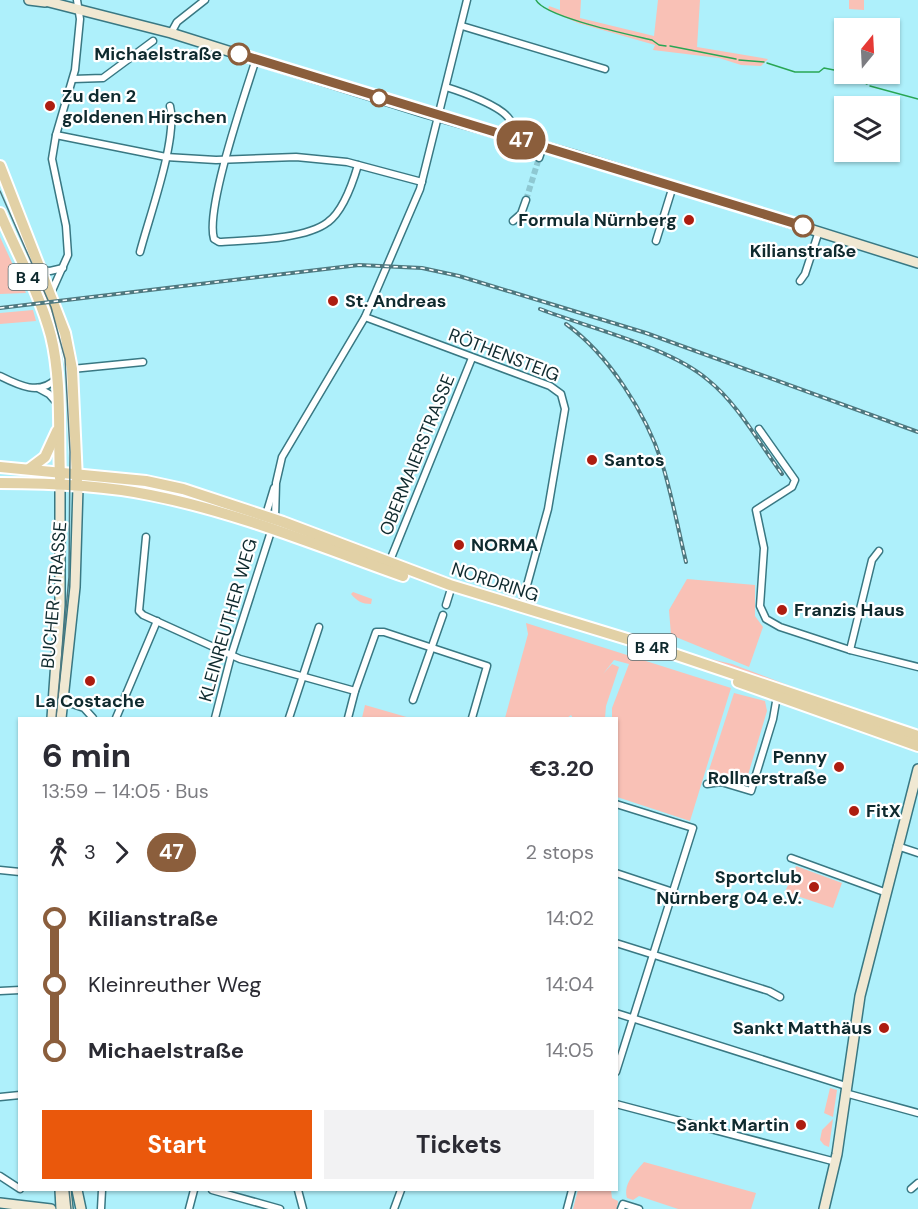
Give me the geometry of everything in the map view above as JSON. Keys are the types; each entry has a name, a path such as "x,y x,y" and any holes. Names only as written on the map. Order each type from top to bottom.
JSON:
{"main road":[{"path":"28,0 77,4 918,263"},
{"name":"B 4","path":"0,166 65,333 72,369 77,474"},
{"name":"B 4","path":"0,213 44,315 52,343 56,379 60,485"},
{"path":"29,469 45,457 58,428"},
{"name":"B 4R","path":"0,468 60,472"},
{"name":"NORDRING","path":"60,472 168,485 521,608 659,649 918,736"},
{"name":"BUCHER STRASSE","path":"52,717 58,699 75,577 77,474"},
{"name":"B 4R","path":"0,483 60,485"},
{"name":"NORDRING","path":"60,485 160,497 270,522 450,592 650,653 918,746"},
{"name":"BUCHER STRASSE","path":"60,485 58,699 61,717"},
{"path":"824,1209 836,1162 856,1016 918,768"},
{"path":"60,1191 61,1209"},
{"path":"66,1191 68,1209"},
{"path":"77,1191 81,1209"},
{"path":"0,1203 51,1209"}],"street":[{"path":"171,33 177,22 205,0"},
{"name":"KLEINREUTHER WEG","path":"215,717 270,522 276,483 285,450 365,317 422,182 467,0"},
{"path":"51,294 68,257 68,236 52,159 56,135 73,79 79,27 77,4"},
{"path":"462,26 605,69"},
{"path":"73,79 103,78 153,41"},
{"path":"256,59 226,159 212,233 214,239 219,242 282,236 322,226 338,210 358,165"},
{"path":"446,87 471,95 508,117 506,135"},
{"path":"140,252 166,157 172,117 170,106"},
{"path":"56,135 166,157 226,159 296,157 358,165 422,182"},
{"path":"539,158 543,146"},
{"path":"656,241 674,186"},
{"path":"513,221 521,214 526,200"},
{"path":"800,281 819,231"},
{"path":"40,270 50,271 63,268"},
{"name":"RÖTHENSTEIG","path":"365,317 557,389 565,405 548,509 521,608"},
{"name":"OBERMAIERSTRASSE","path":"389,563 472,358"},
{"path":"72,369 143,362"},
{"path":"0,376 24,388 38,388 56,379"},
{"path":"38,388 49,394 57,403"},
{"path":"759,429 795,480 792,487 756,510 764,548 761,610 766,619 773,624 850,650 918,667"},
{"name":"KLEINREUTHER WEG","path":"270,522 276,483"},
{"path":"146,537 139,611 231,656 355,691"},
{"path":"850,650 872,560 879,551"},
{"path":"446,605 450,592"},
{"path":"413,700 443,615"},
{"path":"116,717 157,621"},
{"path":"289,717 319,627"},
{"path":"348,717 376,632 384,632 487,666 472,717"},
{"path":"707,784 720,782 751,791 773,718 777,696"},
{"path":"58,699 84,708 92,717"},
{"path":"618,805 693,828 618,1066"},
{"path":"897,846 918,853"},
{"path":"791,858 887,893"},
{"path":"0,870 18,872"},
{"path":"618,874 673,892"},
{"path":"618,944 769,991 780,997"},
{"path":"0,991 18,990"},
{"path":"618,1014 918,1113"},
{"path":"0,1097 18,1095"},
{"path":"618,1105 836,1162"},
{"path":"0,1176 18,1187"},
{"path":"911,1189 918,1183"},
{"path":"101,1209 102,1191"},
{"path":"189,1209 194,1191"},
{"path":"216,1191 280,1209"},
{"path":"298,1191 303,1209"},
{"path":"394,1209 401,1191"},
{"path":"567,1209 572,1191"},
{"path":"622,1206 639,1209"}],"shaded area":[{"path":"560,0 581,0 580,18 654,36 658,0 700,0 697,47 768,59 761,66 741,65 719,58 653,50 655,45 578,23 548,10 549,6 560,10"},
{"path":"849,0 864,0 864,10 849,9"},
{"path":"0,237 26,293 0,294"},
{"path":"33,310 36,321 0,324 0,313"},
{"path":"92,481 152,487 193,496 241,515 171,494 92,486"},
{"path":"687,579 755,585 755,616 763,627 749,667 671,635 669,610"},
{"path":"353,592 372,599 371,604 358,600 351,594"},
{"path":"526,623 731,688 690,821 618,797 618,717 612,717 612,708 629,664 614,660 603,674 612,664 619,667 606,706 605,717 572,717 571,715 568,717 505,717 528,634"},
{"path":"702,657 732,664 793,687 792,689 699,659"},
{"path":"734,693 765,701 767,711 748,775 734,781 708,773"},
{"path":"365,705 407,717 362,717"},
{"name":"Sportclub Nürnberg 04 e.V.","path":"796,866 842,883 833,908 785,892"},
{"path":"830,1088 837,1090 833,1117 824,1113"},
{"path":"833,1119 829,1147 820,1140 822,1130"},
{"path":"644,1162 756,1193 751,1209 678,1209 639,1196 633,1200 627,1198 628,1183"},
{"path":"578,1191 611,1191 612,1198 618,1201 617,1209 573,1209"}],"waterway":[{"path":"536,0 542,6 571,19 652,40 659,45 666,46"},
{"path":"670,46 736,59"},
{"path":"739,60 764,62"},
{"path":"767,63 795,72 819,72 824,68 834,70"},
{"path":"870,86 918,99"}],"tunnel":[{"path":"526,200 539,158"}],"tram line":[{"path":"0,191 51,307 65,359 70,452 69,577 56,717"},
{"path":"69,1191 71,1209"}],"railway":[{"path":"0,308 359,265 422,268 459,276 646,333 918,432"},
{"path":"540,309 628,339 692,368 729,400 782,474"},
{"path":"566,324 582,337 611,368 646,424 666,475 686,562"}],"bus line":[{"name":"47","path":"239,54 426,113 574,155 803,226"}],"place":[{"name":"Michaelstraße","path":"239,54"},
{"name":"Zu den 2 goldenen Hirschen","path":"50,106"},
{"name":"Formula Nürnberg","path":"689,220"},
{"name":"Kilianstraße","path":"803,226"},
{"name":"St. Andreas","path":"333,301"},
{"name":"Santos","path":"592,460"},
{"name":"NORMA","path":"459,545"},
{"name":"Franzis Haus","path":"782,610"},
{"name":"La Costache","path":"90,681"},
{"name":"Penny Rollnerstraße","path":"839,767"},
{"name":"FitX","path":"854,811"},
{"name":"Sportclub Nürnberg 04 e.V.","path":"814,887"},
{"name":"Sankt Matthäus","path":"884,1028"},
{"name":"Sankt Martin","path":"801,1125"}]}
